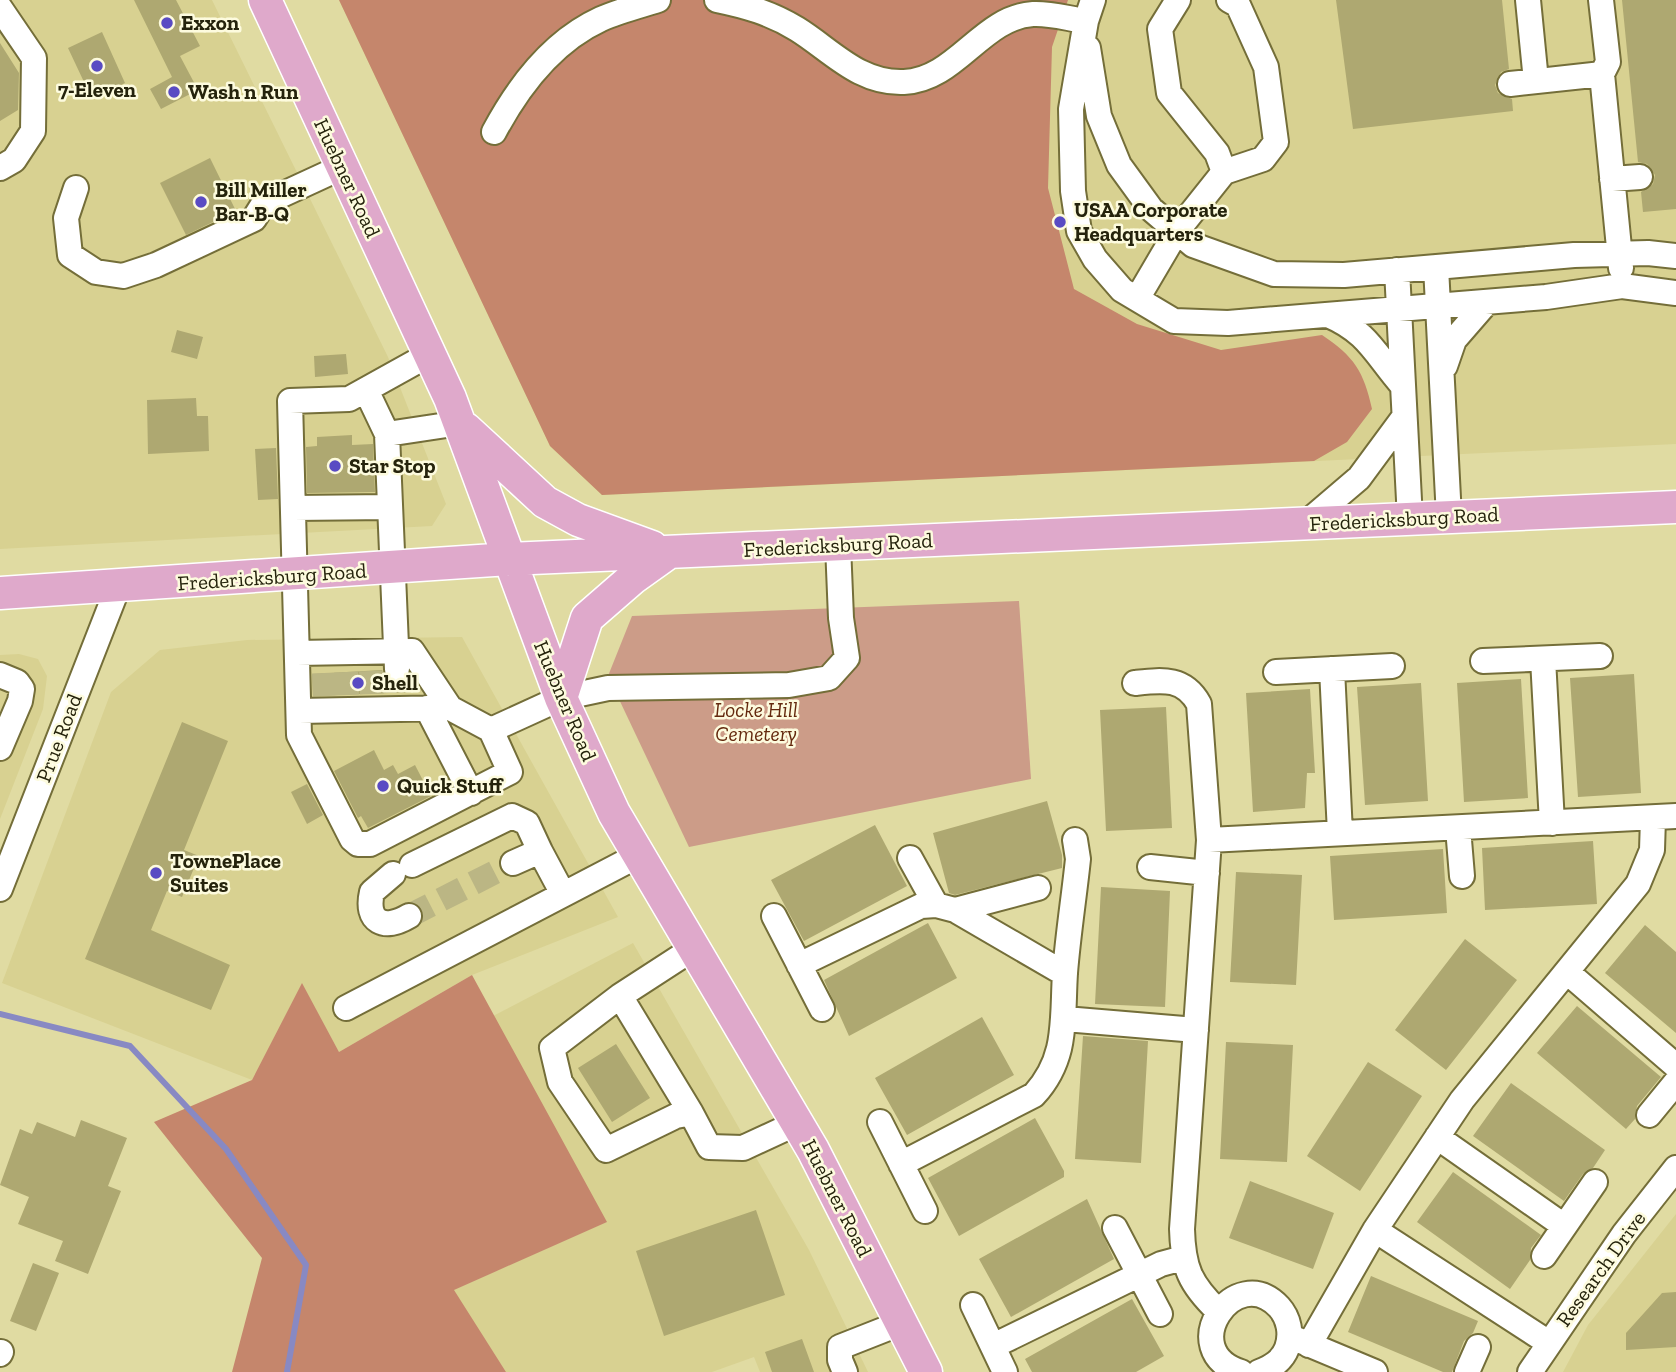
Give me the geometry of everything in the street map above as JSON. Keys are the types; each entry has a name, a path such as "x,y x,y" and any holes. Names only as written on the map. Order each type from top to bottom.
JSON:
{"main road":[{"name":"Huebner Road","path":"265,0 460,423 561,698 614,813 797,1123 926,1372"},
{"path":"460,423 545,502 578,520 668,553"},
{"name":"Fredericksburg Road","path":"0,593 392,569 509,559 1676,507"},
{"path":"561,698 587,618 624,585 668,553"}],"street":[{"path":"494,132 512,97 551,54 599,20 658,0"},
{"path":"717,0 758,8 798,29 839,62 873,78 905,82 940,71 1006,22 1032,14 1090,11"},
{"path":"1178,0 1160,29 1169,93 1217,153 1224,172"},
{"path":"1137,299 1177,232 1224,172 1263,159 1276,142 1266,67 1238,5 1229,0"},
{"path":"1528,0 1536,81"},
{"path":"1601,0 1608,62 1602,74 1622,286"},
{"path":"0,8 34,58 33,131 14,160 0,168"},
{"path":"1090,11 1099,116 1119,165 1151,209 1193,245 1274,274 1344,275 1620,254 1676,256"},
{"path":"1090,11 1071,109 1073,191 1079,231 1095,259 1122,290 1174,321 1228,323 1487,302 1622,286 1676,293"},
{"path":"1510,84 1602,74"},
{"path":"76,188 66,218 70,255 96,272 122,276 156,265 254,219 264,203 342,167"},
{"path":"1612,179 1640,177"},
{"path":"1436,267 1449,517"},
{"path":"1397,270 1410,519"},
{"path":"1442,373 1454,340 1487,302"},
{"path":"1327,315 1350,324 1368,339 1402,385"},
{"path":"297,653 335,683 397,680 439,708 491,730 510,772 370,844 358,844 352,839 299,723 294,575 290,401 348,399 430,354"},
{"path":"366,390 387,435 397,680"},
{"path":"1305,524 1359,478 1404,417"},
{"path":"387,435 460,423"},
{"path":"293,508 390,507"},
{"path":"491,730 561,698 608,688 789,685 829,678 847,658 841,618 838,545"},
{"name":"Prue Road","path":"0,889 118,587"},
{"path":"397,680 412,651 439,708 471,793"},
{"path":"1483,661 1600,656"},
{"path":"1543,659 1552,823"},
{"path":"1276,672 1392,666"},
{"path":"1332,669 1340,833"},
{"path":"0,675 17,681 22,689 20,701 0,748"},
{"path":"299,723 335,683 397,680"},
{"path":"1135,683 1166,680 1181,683 1192,691 1199,704 1209,840 1182,1229 1183,1258 1195,1287 1219,1311"},
{"path":"409,916 397,924 386,925 375,919 371,909 372,891 403,870 512,816 527,822 563,894"},
{"path":"1209,840 1664,817 1638,884 1462,1100 1299,1341 1268,1371"},
{"path":"1458,828 1462,876"},
{"path":"901,1164 1034,1096 1049,1079 1065,1019 1065,974 1078,859 1075,841"},
{"path":"513,863 540,851"},
{"path":"346,1008 639,855"},
{"path":"910,858 945,908 1065,974"},
{"path":"1150,867 1207,873"},
{"path":"799,965 921,906 945,908 1038,888"},
{"path":"774,916 822,1009"},
{"path":"691,1113 676,1116 606,1150 560,1082 552,1048 620,996 694,948"},
{"path":"1567,972 1676,1066"},
{"path":"620,996 709,1147 743,1148 797,1123"},
{"path":"1065,1019 1196,1030"},
{"path":"1649,1115 1676,1082"},
{"path":"880,1122 925,1211"},
{"path":"1437,1138 1564,1226"},
{"name":"Research Drive","path":"1530,1372 1624,1234 1676,1168"},
{"path":"1544,1256 1595,1182"},
{"path":"1115,1228 1160,1314"},
{"path":"1375,1230 1549,1343"},
{"path":"993,1346 1161,1264 1183,1258"},
{"path":"1224,1368 1212,1342 1211,1331 1219,1311 1235,1298 1245,1295 1266,1298 1283,1311 1299,1341 1375,1372"},
{"path":"974,1305 1005,1372"},
{"path":"845,1372 840,1360 840,1347 901,1323"},
{"path":"1467,1372 1478,1347"}],"shaded area":[{"path":"0,0 212,0 388,357 446,504 432,526 0,549"},
{"name":"USAA Corporate Headquarters","path":"339,0 1676,0 1676,444 602,495 550,446"},
{"path":"339,0 1068,0 1052,47 1048,188 1074,289 1137,324 1221,350 1322,335 1342,350 1356,366 1372,409 1347,442 1314,461 602,495 550,446"},
{"path":"462,637 618,917 472,975 339,1052 302,984 252,1080 2,983 111,692 160,650 247,640"},
{"path":"19,654 38,659 47,676 43,709 0,819 0,655"},
{"path":"633,943 809,1250 868,1372 760,1372 754,1357 712,1372 506,1372 453,1290 606,1222 493,1016"},
{"path":"472,975 607,1222 454,1290 506,1372 232,1372 262,1258 154,1122 252,1080 302,983 339,1052"},
{"path":"1676,1214 1676,1372 1563,1372 1588,1325"}],"green space":[{"name":"Locke Hill Cemetery","path":"1019,601 1031,779 689,847 608,676 632,616"}],"building":[{"name":"Exxon","path":"134,0 176,0 200,46 180,56 198,90 161,109 150,89 172,77"},
{"path":"1336,0 1502,0 1509,69 1501,72 1495,85 1498,93 1512,99 1513,111 1353,129"},
{"path":"1622,0 1676,0 1676,209 1643,212 1641,192 1653,184 1655,175 1647,164 1638,162"},
{"name":"7-Eleven","path":"102,32 125,83 92,99 68,48"},
{"path":"0,43 19,73 18,110 0,121"},
{"name":"Bill Miller Bar-B-Q","path":"210,158 236,211 186,235 160,183"},
{"path":"177,330 203,337 197,359 171,352"},
{"path":"346,354 348,374 315,377 314,356"},
{"path":"196,398 197,416 208,416 209,451 148,454 147,400"},
{"path":"352,435 352,445 373,444 375,492 307,493 306,447 317,446 317,437"},
{"path":"276,448 278,499 258,500 255,449"},
{"name":"Shell","path":"382,670 385,678 397,684 410,675 414,692 313,696 312,674"},
{"path":"1634,674 1641,793 1578,797 1570,678"},
{"path":"1521,679 1528,798 1464,802 1457,683"},
{"path":"1421,683 1428,801 1365,805 1357,687"},
{"path":"1310,689 1315,773 1307,773 1305,808 1253,812 1246,693"},
{"path":"1166,707 1172,828 1106,831 1100,710"},
{"name":"TownePlace Suites","path":"182,722 228,741 184,850 199,856 182,897 167,891 151,930 230,965 211,1010 85,959"},
{"name":"Quick Stuff","path":"374,750 384,770 393,765 398,774 415,765 431,796 368,828 361,816 358,818 334,771"},
{"path":"307,784 323,815 307,824 291,792"},
{"path":"1047,801 1062,855 1062,868 955,895 949,893 933,833"},
{"path":"875,825 907,886 804,941 771,880"},
{"path":"1593,841 1597,904 1485,910 1482,848"},
{"path":"1443,849 1447,913 1334,920 1330,856"},
{"path":"1236,872 1302,875 1296,985 1230,982"},
{"path":"1101,887 1170,891 1165,1007 1095,1004"},
{"path":"928,923 957,978 849,1036 824,980"},
{"path":"1645,925 1676,952 1676,1033 1605,973"},
{"path":"1465,939 1517,980 1446,1070 1395,1030"},
{"path":"1577,1006 1661,1077 1637,1106 1635,1119 1626,1129 1537,1053"},
{"path":"982,1017 1014,1075 907,1135 875,1078"},
{"path":"1083,1036 1148,1041 1141,1163 1075,1159"},
{"path":"1226,1042 1293,1045 1287,1162 1220,1159"},
{"path":"616,1044 650,1098 612,1122 578,1068"},
{"path":"1368,1062 1422,1096 1360,1191 1307,1156"},
{"path":"1511,1083 1605,1150 1593,1168 1583,1174 1564,1201 1473,1136"},
{"path":"1035,1118 1064,1171 1064,1177 959,1236 928,1178"},
{"path":"81,1120 127,1138 108,1186 121,1191 88,1274 55,1261 63,1241 18,1224 29,1197 0,1185 20,1129 32,1134 37,1122 75,1137"},
{"path":"1453,1172 1541,1235 1531,1248 1530,1260 1510,1289 1417,1222"},
{"path":"1250,1181 1334,1213 1313,1269 1229,1238"},
{"path":"1087,1199 1114,1259 1011,1317 979,1259"},
{"path":"756,1210 785,1295 664,1336 636,1251"},
{"path":"33,1263 59,1273 36,1331 10,1321"},
{"path":"1371,1276 1478,1321 1473,1333 1464,1341 1452,1372 1443,1372 1348,1332"},
{"path":"1676,1292 1676,1347 1626,1350 1626,1333 1662,1293"},
{"path":"1132,1299 1164,1356 1136,1372 1032,1372 1025,1359"},
{"path":"802,1339 814,1372 772,1372 765,1352"}],"waterway":[{"path":"0,1014 130,1046 226,1149 306,1265 287,1372"}],"tunnel":[{"path":"397,669 398,692"},
{"path":"371,671 372,694"},
{"path":"346,672 347,695"},
{"path":"324,673 325,696"},
{"path":"409,916 513,863"}],"place":[{"name":"Exxon","path":"167,23"},
{"name":"7-Eleven","path":"97,66"},
{"name":"Wash n Run","path":"174,92"},
{"name":"Bill Miller Bar-B-Q","path":"201,202"},
{"name":"USAA Corporate Headquarters","path":"1060,222"},
{"name":"Star Stop","path":"335,466"},
{"name":"Shell","path":"358,683"},
{"name":"Quick Stuff","path":"383,786"},
{"name":"TownePlace Suites","path":"156,873"}]}
